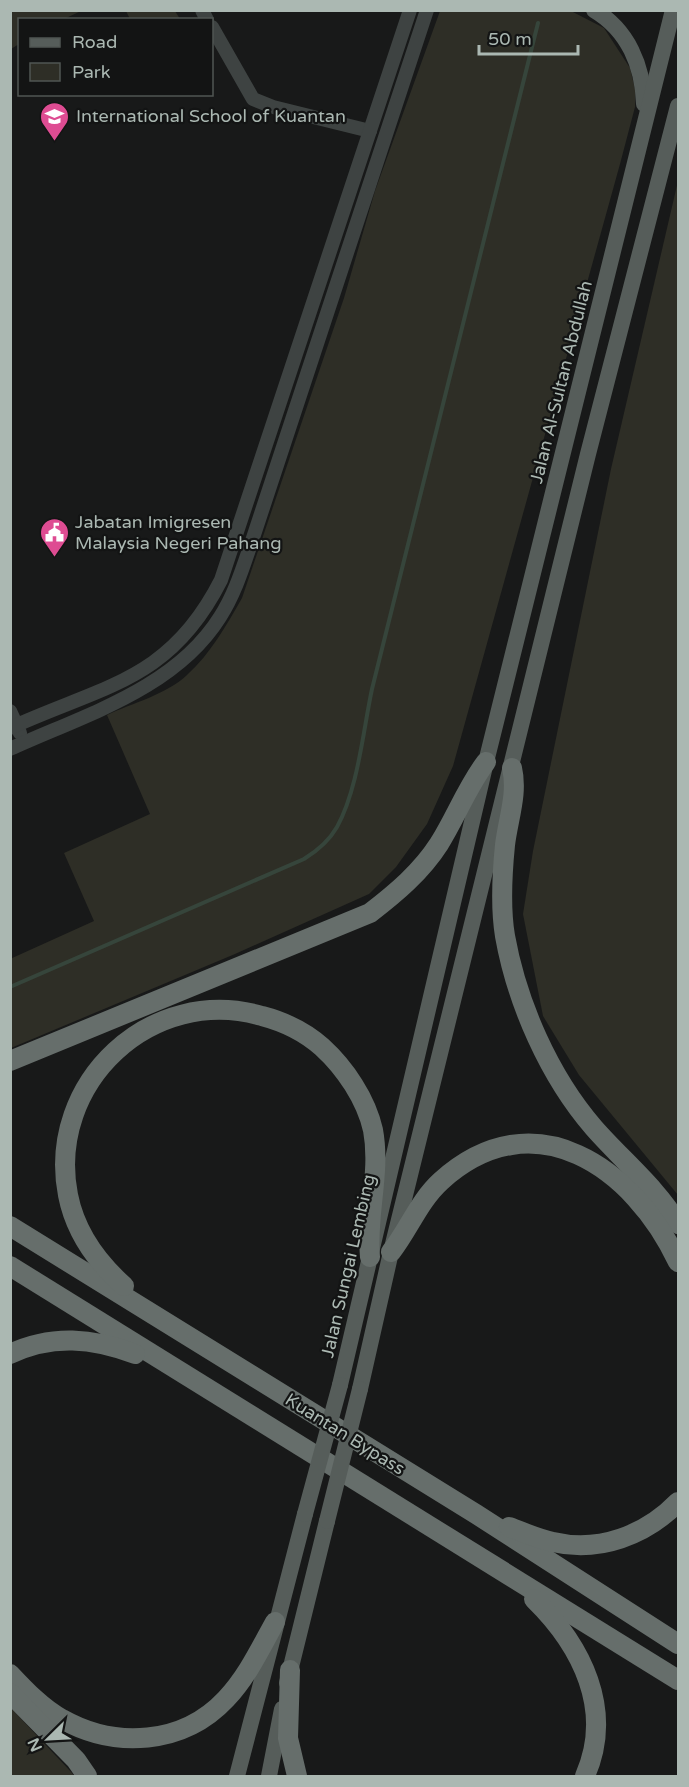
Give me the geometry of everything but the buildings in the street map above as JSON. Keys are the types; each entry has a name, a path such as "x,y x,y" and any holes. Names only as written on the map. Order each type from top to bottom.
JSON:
{"highway":[{"path":"10,1061 369,913 401,889 422,866 439,844 486,762"},
{"path":"512,768 514,782 505,844 502,913 505,938 523,998 542,1045 577,1106 678,1224"},
{"path":"153,1314 108,1272 88,1245 76,1220 66,1176 68,1139 75,1111 87,1084 117,1049 137,1033 163,1020 201,1009 245,1011 280,1021 309,1035 337,1060 360,1096 373,1130 376,1170 369,1236 370,1257"},
{"path":"391,1252 423,1200 440,1181 477,1156 525,1143 551,1145 579,1154 606,1169 639,1202 669,1243 678,1262"},
{"name":"Kuantan Bypass","path":"10,1226 476,1514 678,1644"},
{"name":"Kuantan Bypass","path":"10,1266 678,1680"},
{"path":"10,1354 30,1345 57,1340 87,1340 111,1345 174,1369"},
{"path":"476,1514 553,1542 586,1546 614,1542 639,1532 665,1516 678,1502"},
{"path":"520,1581 565,1633 578,1653 592,1689 597,1708 596,1736 585,1776"},
{"path":"10,1674 60,1718 84,1730 114,1738 143,1739 175,1734 225,1700 245,1675 275,1622"},
{"path":"290,1670 288,1738 297,1776"},
{"path":"10,1693 76,1760 87,1776"}],"main road":[{"path":"594,10 607,18 626,39 639,66 644,90 644,129"},
{"name":"Jalan Al-Sultan Abdullah","path":"486,762 673,10"},
{"path":"269,1776 290,1670 360,1389 391,1252 588,454 678,106"},
{"name":"Jalan Sungai Lembing","path":"237,1776 275,1622 340,1385 486,762"}],"street":[{"path":"14,727 147,669 165,655 196,624 221,580 410,10"},
{"path":"10,750 160,680 210,632 227,605 292,421 427,10"},
{"path":"213,29 253,99 273,107 370,131"},
{"path":"363,150 378,155"},
{"path":"274,416 292,421"},
{"path":"10,711 14,727 25,743"}],"green space":[{"path":"11,10 81,10 66,18 18,18 18,45 11,49"},
{"path":"126,11 175,11 179,18 130,18"},
{"path":"440,11 571,11 604,28 630,68 635,89 635,107 620,164 453,766 427,824 396,867 369,894 235,954 11,1048 10,959 94,921 64,853 150,814 107,715 160,693 179,682 196,667 211,648 242,598 344,298 375,191"},
{"path":"678,181 678,1195 579,1075 543,1016 523,914 533,851 611,469"},
{"path":"10,1707 72,1773 74,1776 11,1776"}],"waterway":[{"path":"10,987 304,859 314,853 337,827 355,778 372,689 538,23"}],"place":[{"name":"International School of Kuantan","path":"55,142"},
{"name":"Jabatan Imigresen Malaysia Negeri Pahang","path":"54,558"}]}
